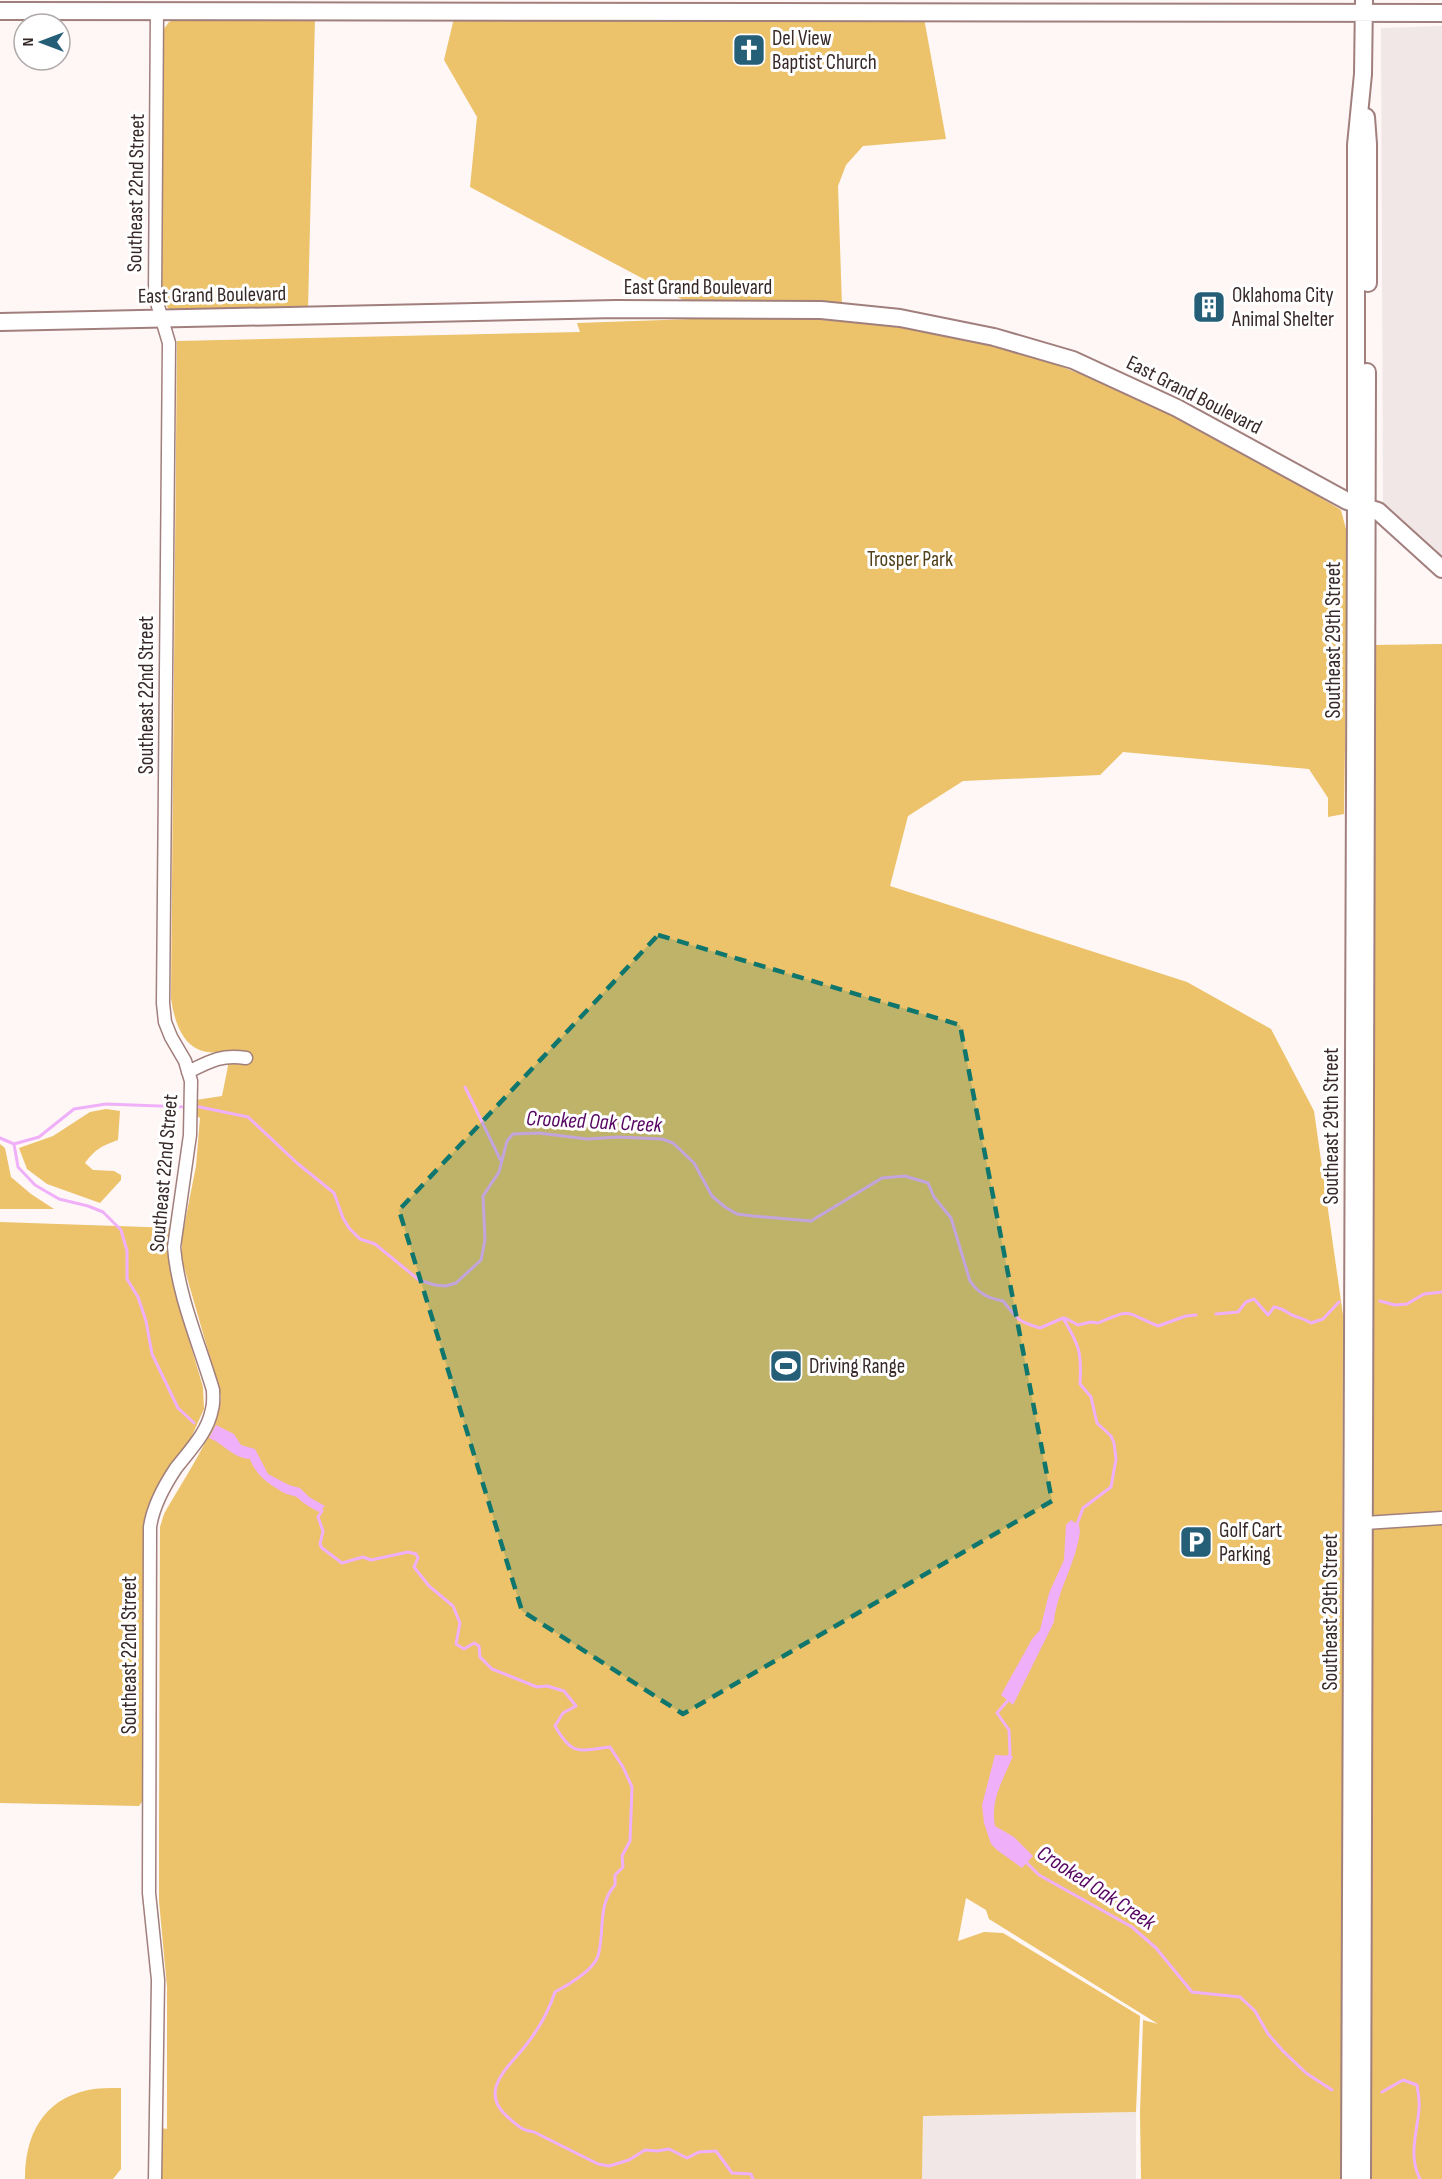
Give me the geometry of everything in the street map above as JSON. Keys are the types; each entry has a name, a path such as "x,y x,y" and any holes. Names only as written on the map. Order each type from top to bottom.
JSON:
{"street":[{"path":"0,11 81,6 157,10 232,6 1364,6 1442,13"},
{"name":"Southeast 29th Street","path":"1362,2179 1359,1208 1362,307 1368,144 1363,74 1364,6"},
{"name":"Southeast 22nd Street","path":"155,2179 158,1980 149,1893 150,1527 152,1511 174,1471 198,1441 213,1408 213,1390 179,1285 175,1255 174,1246 190,1135 190,1094 185,1061 165,1022 163,1003 169,343 154,296 157,10"},
{"name":"East Grand Boulevard","path":"0,322 616,309 821,310 900,318 994,337 1073,360 1177,408 1317,485 1378,511 1442,569"},
{"path":"188,1072 213,1059 231,1056 246,1058"},
{"path":"1359,1524 1442,1518"},
{"name":"Southeast 29th Street","path":"1350,2179 1359,1524"}],"highlighted area":[{"path":"658,935 960,1025 1052,1501 683,1714 522,1611 399,1210"}],"shaded area":[{"path":"1442,26 1442,558 1383,504 1381,28"},
{"path":"216,1425 234,1434 241,1445 255,1449 268,1474 300,1488 309,1497 325,1506 319,1512 268,1483 259,1475 250,1459 239,1456 209,1438"},
{"path":"1071,1520 1079,1525 1078,1543 1059,1599 1054,1622 1013,1705 1001,1695 1032,1639 1040,1630 1049,1593 1064,1560 1066,1525"},
{"path":"995,1755 1013,1756 998,1790 994,1817 995,1826 1014,1837 1033,1856 1022,1868 991,1844 984,1823 982,1805"},
{"path":"1136,2112 1136,2179 922,2179 923,2116"}],"green space":[{"path":"177,18 315,18 308,310 182,312 170,310 162,301 163,30 169,22"},
{"path":"454,18 924,18 946,139 863,146 846,165 838,186 842,306 689,303 470,187 477,117 444,60"},
{"name":"Trosper Park","path":"778,316 880,325 957,335 1038,358 1137,395 1282,474 1341,510 1348,537 1344,814 1328,817 1328,798 1309,769 1123,752 1100,775 963,781 908,816 890,886 1187,982 1271,1029 1314,1111 1343,1315 1342,1750 1372,1755 1374,645 1442,644 1442,2179 1141,2179 1140,2113 1143,2020 1158,2024 989,1919 986,1910 966,1898 958,1941 984,1932 1003,1933 1140,2016 1136,2112 923,2116 922,2179 161,2179 161,2128 167,2129 167,1987 159,1901 160,1527 164,1514 207,1440 219,1409 221,1396 182,1260 182,1237 196,1166 200,1118 195,1115 196,1100 222,1096 228,1066 226,1051 207,1052 191,1045 185,1039 177,1024 171,998 177,341 580,332 577,323"},
{"path":"106,1109 120,1111 118,1140 99,1148 85,1163 93,1170 114,1171 121,1175 121,1180 100,1203 47,1184 27,1169 19,1148 53,1136 90,1112"},
{"path":"0,1144 5,1148 11,1177 54,1209 0,1209"},
{"path":"0,1222 175,1228 171,1255 174,1289 203,1387 204,1409 191,1438 153,1496 146,1515 144,1536 144,1799 139,1806 0,1803"},
{"path":"121,2088 121,2169 113,2179 25,2179 28,2148 39,2122 48,2111 72,2095 92,2089"}],"waterway":[{"path":"465,1087 501,1161"},
{"name":"Crooked Oak Creek","path":"0,1138 14,1144 39,1137 74,1109 106,1104 186,1107"},
{"name":"Crooked Oak Creek","path":"195,1106 248,1117 297,1163 334,1193 343,1218 360,1239 375,1244 419,1280 435,1285 446,1286 456,1283 481,1260 485,1240 483,1196 499,1172 507,1141 513,1134 539,1133 587,1139 618,1137 662,1139 673,1143 694,1163 712,1196 737,1214 811,1221 882,1178 905,1176 928,1183 934,1197 951,1218 970,1281 977,1289 988,1297 1003,1301 1018,1319 1032,1326 1040,1328 1063,1318"},
{"path":"14,1144 18,1167 35,1185 59,1199 103,1212 121,1230 127,1251 127,1279 138,1297 146,1321 152,1354 178,1408 194,1423"},
{"path":"1380,1301 1395,1305 1407,1304 1424,1294 1442,1292"},
{"path":"1216,1314 1238,1312 1246,1302 1254,1299 1268,1315 1274,1307 1277,1307 1311,1323 1323,1319 1339,1302"},
{"path":"1065,1318 1078,1325 1098,1323 1124,1313 1158,1326 1186,1316 1196,1315"},
{"name":"Crooked Oak Creek","path":"1063,1318 1078,1349 1080,1384 1091,1397 1097,1423 1111,1436 1116,1459 1111,1487 1083,1508 1076,1527"},
{"path":"320,1508 322,1511 318,1517 323,1531 320,1544 342,1563 363,1557 371,1560 408,1552 416,1554 418,1558 414,1567 429,1586 453,1606 460,1623 456,1644 464,1649 474,1643 479,1646 480,1657 492,1669 537,1687 547,1686 564,1691 576,1706 563,1713 555,1726 561,1736 571,1747 577,1749 610,1747 632,1787 630,1841 622,1856 623,1867 615,1875 615,1885 606,1901 598,1956 586,1972 555,1992 535,2033 504,2071 495,2090 500,2109 521,2128 534,2132 598,2164 609,2166 629,2160 645,2150 669,2149 687,2158 699,2152 716,2151 732,2173 751,2174 753,2179"},
{"name":"Crooked Oak Creek","path":"1007,1759 1010,1754 1009,1730 997,1713 1010,1698"},
{"name":"Crooked Oak Creek","path":"1025,1861 1039,1875 1132,1927 1156,1948 1192,1992 1240,1997 1255,2011 1268,2034 1283,2051 1306,2073 1332,2090"},
{"name":"Crooked Oak Creek","path":"1382,2092 1403,2080 1417,2085 1419,2106 1414,2162 1420,2179"}],"place":[{"name":"Del View Baptist Church","path":"749,50"},
{"name":"Oklahoma City Animal Shelter","path":"1209,307"},
{"name":"Driving Range","path":"786,1366"},
{"name":"Golf Cart Parking","path":"1196,1542"}]}
